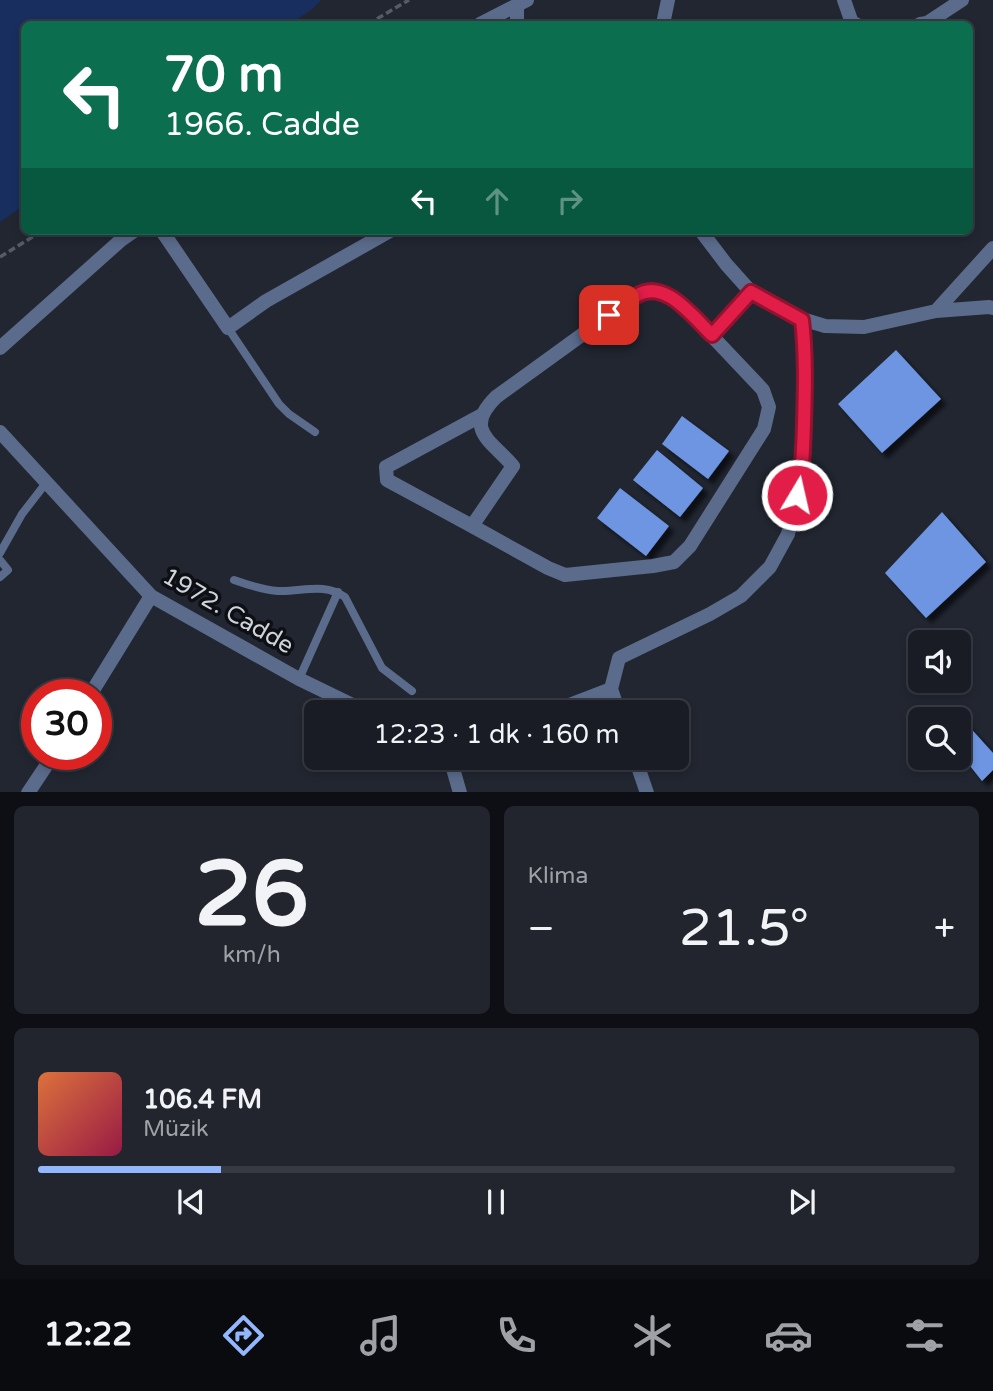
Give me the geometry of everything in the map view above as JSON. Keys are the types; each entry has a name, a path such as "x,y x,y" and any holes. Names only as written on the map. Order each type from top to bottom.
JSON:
{"street":[{"path":"664,21 668,0"},
{"path":"844,0 851,21"},
{"path":"930,21 962,0"},
{"path":"486,21 522,3"},
{"path":"518,21 522,3"},
{"path":"0,348 128,235"},
{"path":"165,235 228,328 266,301 383,235"},
{"path":"704,235 751,292 802,320 825,326 864,327 936,311 993,308"},
{"path":"936,311 993,248"},
{"path":"472,526 513,466 501,451 486,439 480,426 486,407 637,295 652,290 671,296 763,390 769,407 764,429 690,546 674,562 565,575 548,568 387,480 386,467 482,415"},
{"path":"712,335 751,292"},
{"path":"615,700 611,689 619,659 741,596 770,567 788,534 802,475 805,347 802,320"},
{"name":"1972. Cadde","path":"0,432 151,596 299,679 342,700"},
{"path":"100,679 151,596"},
{"path":"582,700 611,689"},
{"path":"29,792 43,770"},
{"path":"453,770 460,792"},
{"path":"639,770 647,792"}],"lane":[{"path":"228,328 279,404 314,432"},
{"path":"0,554 22,514 47,483"},
{"path":"0,560 8,570 0,577"},
{"path":"234,580 265,590 323,588 338,592 345,597 382,668 412,691"},
{"path":"299,679 338,592"}],"path":[{"path":"373,21 409,0"},
{"path":"0,257 36,235"}],"shaded area":[{"path":"0,0 321,0 294,21 21,21 21,207 0,222"}],"building":[{"path":"896,350 941,399 882,453 838,404"},
{"path":"682,416 729,451 708,479 662,444"},
{"path":"657,450 703,488 680,517 633,480"},
{"path":"620,488 669,526 646,556 597,518"},
{"path":"942,512 986,562 926,618 885,573"},
{"path":"971,729 993,753 993,770 982,781 971,767"}],"route":[{"path":"609,315 637,295 652,290 671,296 712,335 751,292 802,320 805,347 804,413 802,475 797,495"}]}
